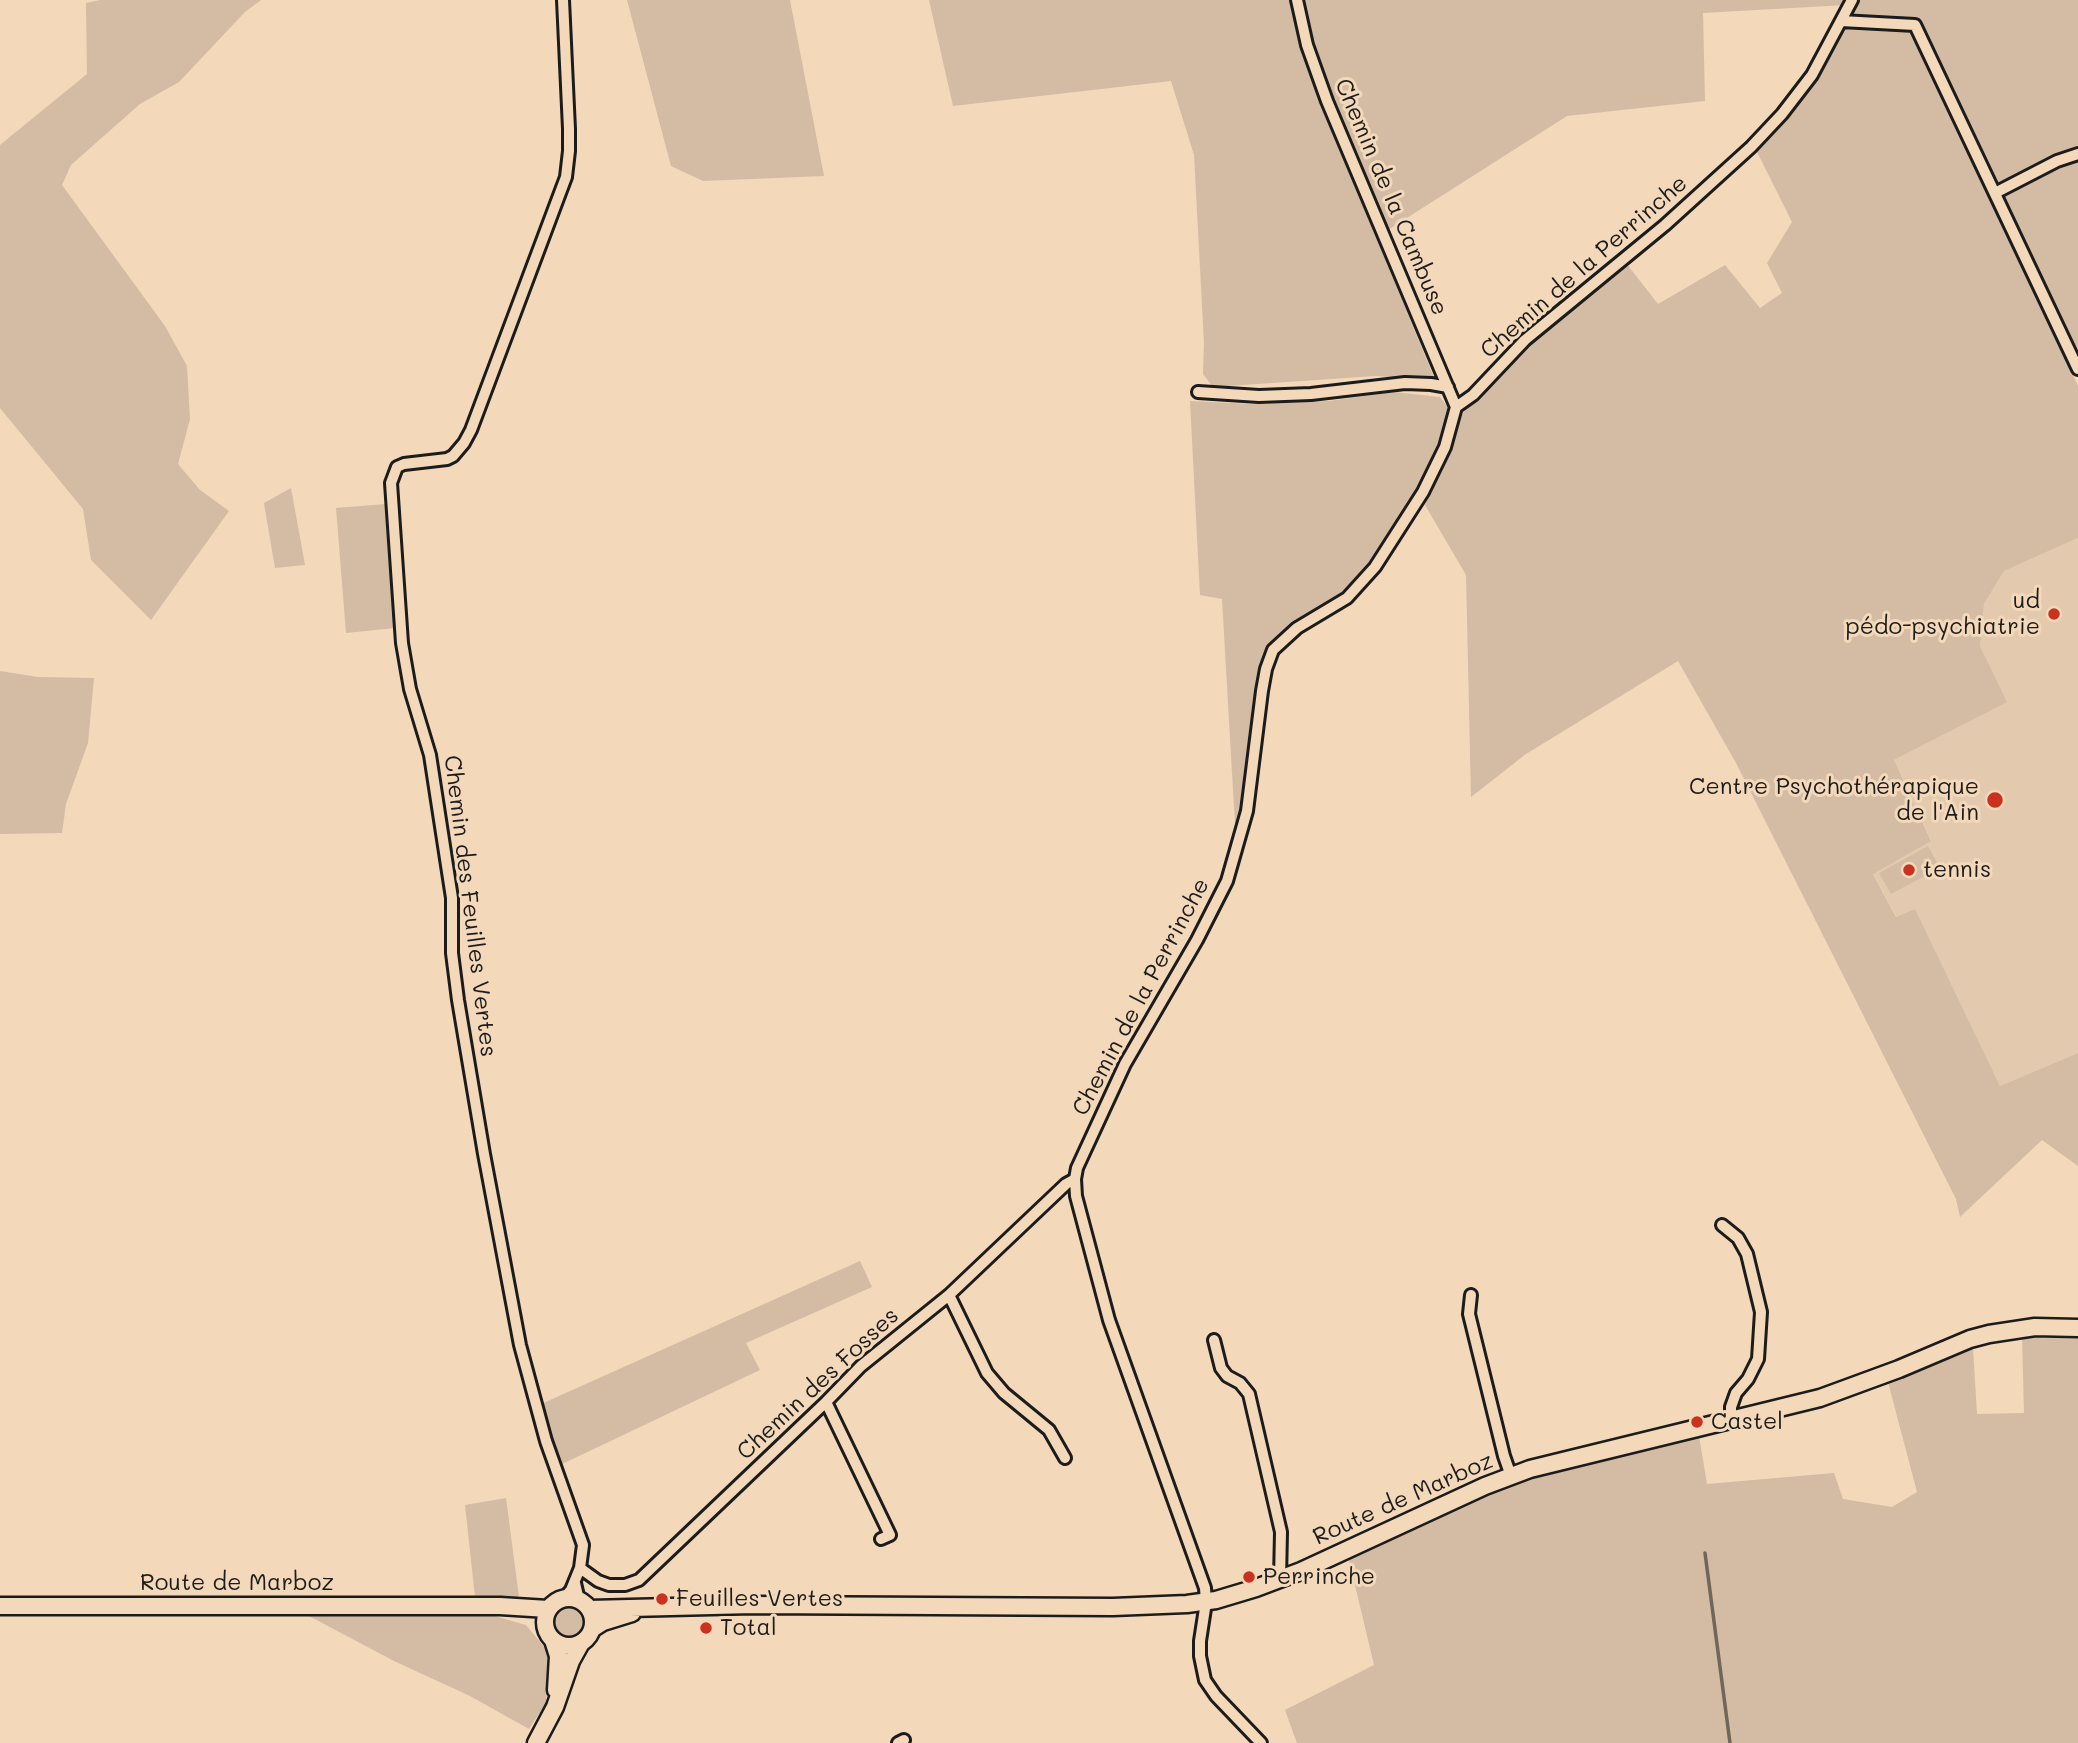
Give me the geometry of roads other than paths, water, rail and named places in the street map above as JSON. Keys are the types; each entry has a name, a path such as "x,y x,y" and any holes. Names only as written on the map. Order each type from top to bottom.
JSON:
{"main road":[{"name":"Route de Marboz","path":"586,1605 648,1609 754,1605 1114,1607 1188,1604 1226,1598 1280,1579 1511,1476 1566,1458 1820,1398 1989,1334 2035,1327 2078,1328"},
{"path":"564,1598 577,1599 586,1605 592,1615 592,1629 581,1643 543,1735 558,1673 558,1656 547,1617 564,1598"},
{"name":"Route de Marboz","path":"0,1606 474,1606 547,1617"},
{"name":"Route de Marboz","path":"592,1629 603,1622 648,1609"},
{"path":"554,1640 567,1646 581,1643"}],"street":[{"name":"Chemin des Feuilles Vertes","path":"563,0 569,140 566,177 464,443 453,456 397,467 391,483 402,643 410,689 427,741 432,768 452,898 452,953 458,1000 520,1345 545,1441 581,1536 583,1554 575,1582"},
{"name":"Chemin de la Cambuse","path":"1297,0 1307,45 1327,101 1456,407"},
{"name":"Chemin de la Perrinche","path":"1261,1743 1216,1696 1205,1680 1200,1641 1206,1601 1205,1588 1120,1355 1085,1233 1075,1179 1077,1168 1125,1064 1197,940 1227,881 1247,811 1262,691 1273,650 1297,628 1347,598 1375,567 1423,492 1445,447 1456,407 1473,395 1525,340 1665,225 1751,147 1782,114 1812,75 1852,0"},
{"path":"1841,22 1915,25 2078,369"},
{"path":"1994,193 2078,153"},
{"path":"1198,391 1271,396 1405,383 1448,387"},
{"name":"Chemin des Fosses","path":"580,1568 598,1581 609,1585 625,1585 639,1580 861,1366 949,1295 1066,1184 1075,1179"},
{"path":"1722,1225 1738,1238 1748,1254 1761,1311 1758,1359 1748,1379 1736,1393 1731,1406 1731,1421"},
{"path":"949,1295 987,1373 1004,1393 1049,1430 1065,1458"},
{"path":"1471,1295 1469,1314 1511,1476"},
{"path":"1214,1340 1221,1368 1249,1394 1281,1532 1280,1579"},
{"path":"826,1402 890,1535 881,1539"},
{"path":"564,1598 575,1582"},
{"path":"575,1582 576,1590 586,1605"}],"waterway":[{"path":"1705,1553 1730,1743"}],"place":[{"name":"ud pédo-psychiatrie","path":"2054,614"},
{"name":"Centre Psychothérapique de l'Ain","path":"1995,800"},
{"name":"tennis","path":"1909,870"},
{"name":"Castel","path":"1697,1422"},
{"name":"Perrinche","path":"1249,1577"},
{"name":"Feuilles Vertes","path":"662,1599"},
{"name":"Total","path":"706,1628"}]}
